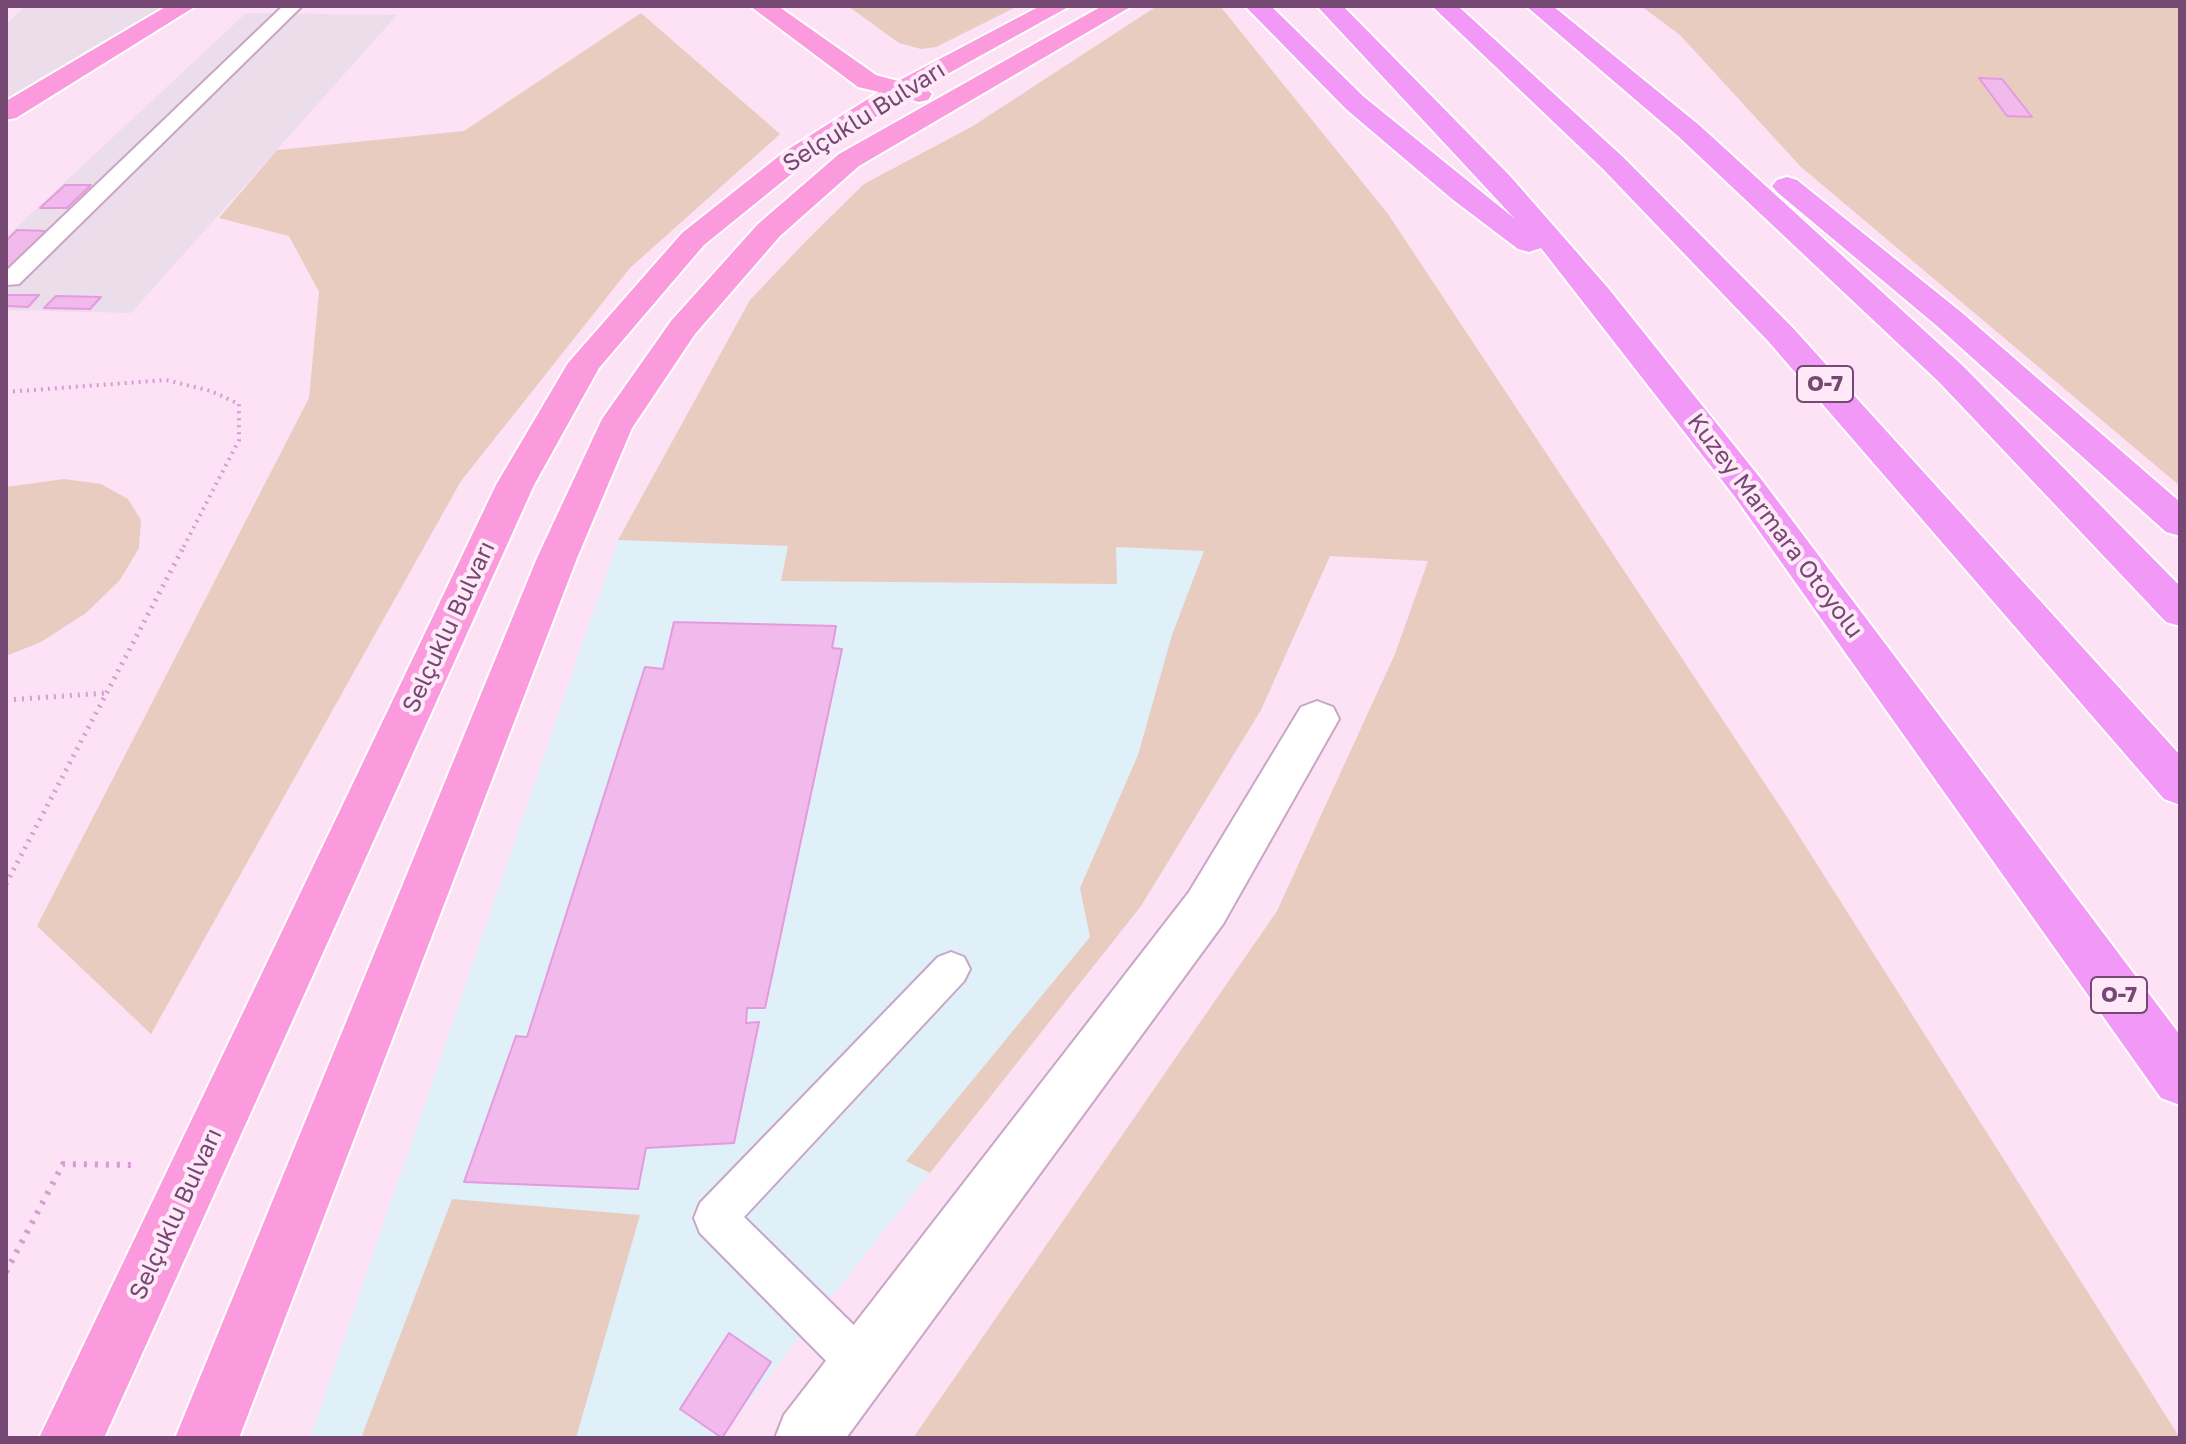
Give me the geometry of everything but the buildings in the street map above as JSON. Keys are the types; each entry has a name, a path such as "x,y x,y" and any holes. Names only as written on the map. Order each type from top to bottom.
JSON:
{"highway":[{"path":"1257,6 1355,103 1462,193 1597,295"},
{"name":"Kuzey Marmara Otoyolu","path":"1329,6 1500,182 1597,295 1758,500 2180,1079"},
{"name":"O-7","path":"1444,6 1613,163 1780,334 2180,786"},
{"path":"1538,6 1689,131 1951,374 2180,611"},
{"path":"1585,44 1741,149 1825,216 1960,328 2180,523"}],"main road":[{"path":"6,112 184,6"},
{"path":"762,6 846,69 867,81 902,77 924,94 960,77"},
{"name":"Selçuklu Bulvarı","path":"207,1438 557,558 615,427 683,328 769,230 849,160 1058,6"},
{"name":"Selçuklu Bulvarı","path":"71,1438 515,485 585,363 693,239 902,77 960,77 1120,6"}],"street":[{"path":"807,1438 1206,908 1317,719"}],"lane":[{"path":"11,279 293,6"},
{"path":"862,1365 715,1218 951,969"}],"path":[{"path":"6,392 166,380 211,391 239,404 239,440 6,884"},
{"path":"6,700 108,693"},
{"path":"6,1272 63,1164 198,1167"}],"shaded area":[{"path":"26,6 166,6 6,101 6,24"},
{"path":"848,6 1018,6 936,47 921,49 899,43"},
{"path":"1157,6 1220,6 1388,214 1789,820 2180,1438 913,1438 1277,911 1395,654 1428,561 1330,556 1261,710 1141,906 930,1173 906,1161 1090,937 1080,888 1138,755 1172,635 1204,551 1116,547 1117,584 781,581 788,546 618,540 750,300 807,240 864,184 973,126"},
{"path":"1641,6 2180,6 2180,486 1801,167 1680,35"},
{"path":"246,13 397,15 131,313 6,310 6,237"},
{"path":"641,13 780,134 630,268 461,481 151,1034 37,926 309,398 319,292 289,236 219,218 277,150 464,131"},
{"path":"64,479 101,484 128,499 141,520 139,548 120,580 86,613 41,642 6,656 6,487"},
{"path":"618,540 789,546 782,580 1116,584 1116,547 1330,556 1261,710 1141,906 720,1438 310,1438"},
{"path":"452,1199 640,1215 576,1438 361,1438"}]}
